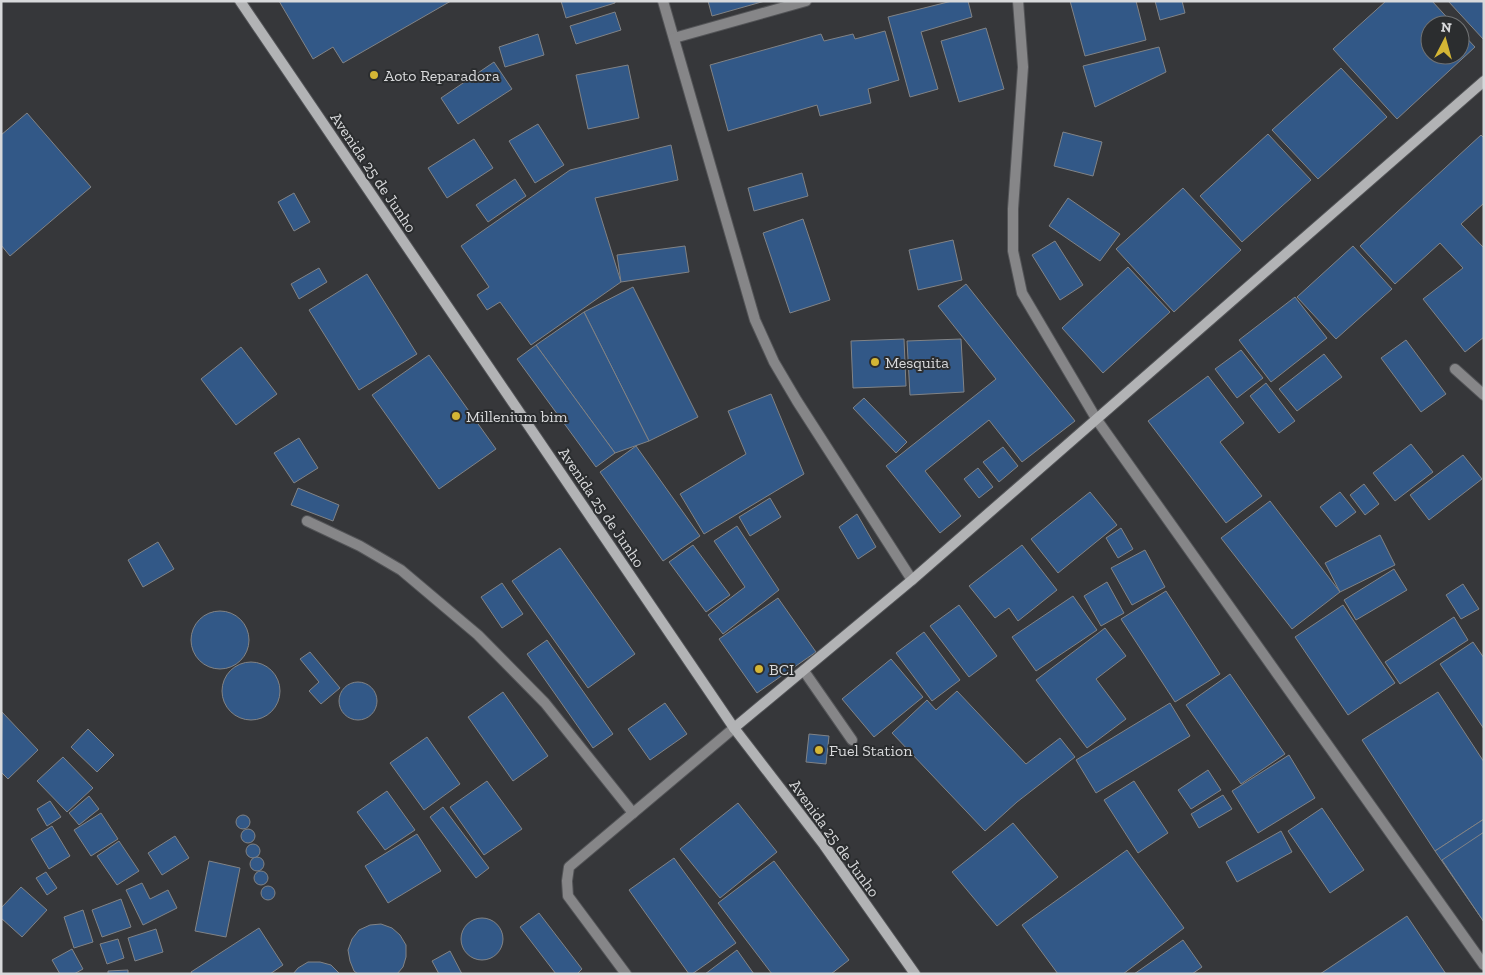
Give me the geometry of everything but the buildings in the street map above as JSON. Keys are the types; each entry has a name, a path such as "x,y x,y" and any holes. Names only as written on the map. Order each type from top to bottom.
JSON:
{"street":[{"name":"Avenida 25 de Junho","path":"240,1 734,728 824,845 916,974"},
{"path":"663,1 755,320 774,362 797,401 912,580"},
{"path":"674,38 806,1"},
{"path":"1018,1 1023,66 1013,209 1013,251 1022,293 1097,420 1484,965"},
{"path":"626,974 568,896 567,881 569,868 912,580 1484,81"},
{"path":"1455,369 1484,395"},
{"path":"307,521 360,546 401,570 478,635 545,703 633,813"},
{"path":"804,671 852,740"}],"place":[{"name":"Aoto Reparadora","path":"374,75"},
{"name":"Mesquita","path":"875,362"},
{"name":"Millenium bim","path":"456,416"},
{"name":"BCI","path":"759,669"},
{"name":"Fuel Station","path":"819,750"}]}
